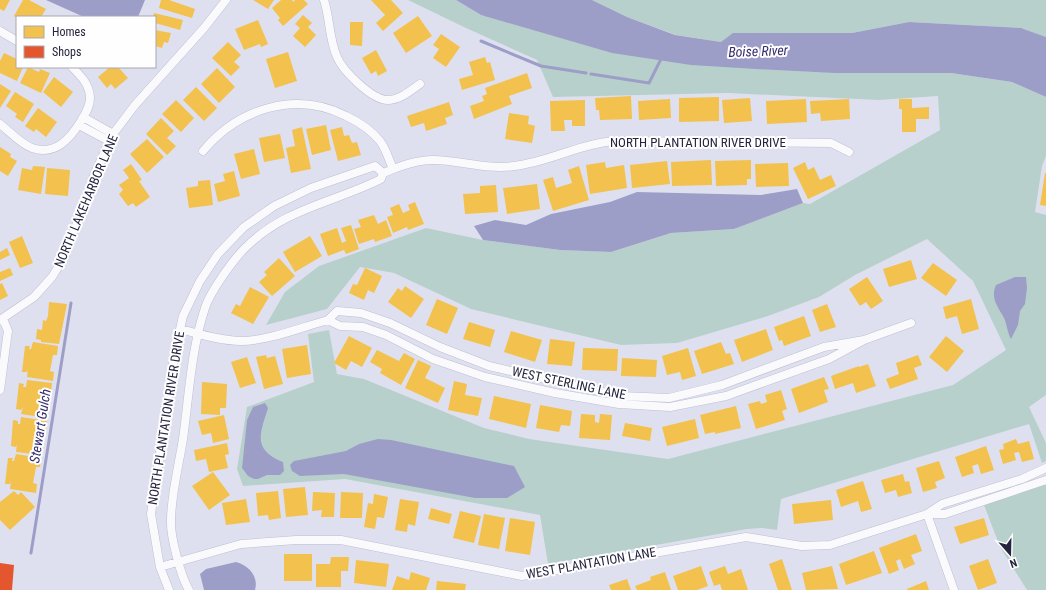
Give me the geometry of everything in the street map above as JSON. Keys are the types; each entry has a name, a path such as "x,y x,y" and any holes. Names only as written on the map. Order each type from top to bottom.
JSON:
{"street":[{"name":"NORTH LAKEHARBOR LANE","path":"2,319 34,297 52,277 65,256 111,138 135,105 204,28 226,0"},
{"path":"324,0 337,56 348,74 370,92 386,100 400,98 420,84"},
{"path":"0,31 16,40"},
{"path":"0,124 31,148 43,150 55,149 68,141 89,106 90,98 88,86 73,68"},
{"path":"203,151 224,129 250,114 283,105 307,105 331,109 364,126 381,142 393,169"},
{"path":"81,121 111,138"},
{"name":"NORTH PLANTATION RIVER DRIVE","path":"383,172 411,162 433,160 485,167 513,167 545,159 590,144 614,141 831,143 849,152"},
{"name":"NORTH PLANTATION RIVER DRIVE","path":"169,590 160,567 151,514 175,351 183,316 200,280 218,254 244,227 274,206 311,188 375,166 383,172"},
{"name":"NORTH PLANTATION RIVER DRIVE","path":"189,590 179,561 171,521 198,334 205,307 228,268 245,248 268,229 296,212 365,187 381,179 383,172"},
{"name":"WEST STERLING LANE","path":"180,329 198,334 241,341 266,337 328,320 337,311 361,313 390,323 440,347 489,366 620,396 669,398 722,385 824,347 864,340"},
{"path":"0,390 8,338 8,331 2,319"},
{"name":"WEST STERLING LANE","path":"328,320 340,326 363,327 386,336 433,359 485,377 555,393 619,404 670,407 726,396 829,359 864,340 911,323"},
{"name":"WEST PLANTATION LANE","path":"160,567 241,544 296,540 341,540 522,576 746,537 802,546 830,544 927,514 942,504 1022,478 1046,468"},
{"name":"WEST PLANTATION LANE","path":"927,514 945,514 1046,480"},
{"path":"927,514 954,590"}],"green space":[{"path":"408,0 456,0 481,15 900,73 951,73 1012,82 1046,97 1046,156 1042,166 1035,212 1046,215 1046,395 1029,407 1046,443 1046,461 1042,463 1029,424 781,499 777,530 762,528 747,529 548,564 540,515 345,479 243,486 237,469 247,407 314,382 308,334 329,330 337,374 364,379 484,428 529,439 668,459 953,385 1006,350 973,281 927,239 855,275 819,297 768,316 677,343 621,345 471,309 394,273 360,267 327,309 266,325 285,292 319,266 426,228 483,240 560,250 611,252 671,233 734,229 803,203 810,204 940,130 938,96 879,100 728,93 553,97 537,60"},
{"path":"592,0 1046,0 1046,37 1021,28 909,22 852,33 805,34 721,42 676,35 627,17"},
{"path":"1046,484 1046,590 1027,590 1000,547 984,505"}],"water":[{"path":"46,0 145,0 138,16 82,16"},
{"name":"Boise River","path":"456,0 592,0 627,17 675,35 721,42 733,33 852,33 909,22 1021,28 1046,37 1046,97 1012,82 951,73 835,73 756,69 691,65 612,53 481,15"},
{"path":"797,189 803,203 734,229 671,233 611,252 560,250 483,240 474,226 495,220 526,225 551,214 610,202 637,192 761,195"},
{"path":"1015,277 1026,277 1027,288 1025,304 1020,311 1018,325 1011,339 1005,320 994,298 994,290 996,285"},
{"path":"265,403 268,408 261,433 261,440 266,452 283,462 284,471 280,475 267,475 254,479 248,476 242,468 247,420 253,407"},
{"path":"378,439 391,440 514,466 525,487 507,498 475,498 344,474 300,476 292,471 290,465 294,461 346,451 359,444"},
{"path":"236,562 245,566 252,572 256,585 255,590 204,590 200,574 206,569"}],"building: Homes":[{"path":"0,0 10,0 4,11 0,9"},
{"path":"23,0 29,0 46,9 42,16 16,16 16,17 14,16"},
{"path":"161,0 169,0 195,9 192,18 159,8"},
{"path":"253,0 274,0 268,9"},
{"path":"281,0 292,0 293,2 295,0 304,0 308,4 283,26 278,20 280,18 272,8"},
{"path":"371,0 391,0 403,13 383,31 376,23 385,15"},
{"path":"154,13 183,20 180,30 156,23 156,16 153,16"},
{"path":"303,15 312,23 308,27 316,35 305,47 293,36 300,28 295,24"},
{"path":"418,16 432,36 406,53 393,33"},
{"path":"258,20 268,44 261,47 260,44 244,50 235,29"},
{"path":"350,22 363,22 362,46 350,45"},
{"path":"156,30 171,33 168,43 164,42 162,48 156,46"},
{"path":"441,34 460,47 446,67 433,58 439,49 433,45"},
{"path":"228,42 241,55 234,62 240,67 231,76 212,58"},
{"path":"376,50 387,71 378,76 376,71 371,74 362,58"},
{"path":"288,52 297,81 275,88 266,59"},
{"path":"4,53 16,59 16,68 23,68 17,81 0,73 0,61"},
{"path":"485,57 487,63 490,62 495,80 462,90 459,79 473,75 469,62"},
{"path":"28,68 39,72 40,69 50,73 41,93 20,83"},
{"path":"109,68 119,68 128,78 115,89 111,84 107,88 98,77"},
{"path":"217,68 235,87 219,103 201,84"},
{"path":"527,73 532,88 509,96 512,104 474,119 470,106 484,101 482,96 487,94 485,88"},
{"path":"54,77 73,92 61,107 43,92"},
{"path":"0,84 11,91 0,108"},
{"path":"196,87 217,108 204,121 183,100"},
{"path":"15,92 34,104 23,122 15,117 17,114 6,106"},
{"path":"631,96 632,119 600,120 599,110 596,110 595,98"},
{"path":"719,97 719,121 679,122 679,98"},
{"path":"750,98 752,121 724,123 722,100"},
{"path":"670,99 671,118 639,120 638,101"},
{"path":"806,99 807,122 767,124 766,101"},
{"path":"849,99 850,119 821,121 820,113 811,114 810,101"},
{"path":"899,99 912,99 912,108 929,107 929,119 916,119 916,132 902,132 902,109 899,109"},
{"path":"176,100 194,118 181,132 162,114"},
{"path":"585,100 585,126 572,126 572,120 564,120 565,131 551,131 550,101"},
{"path":"449,102 453,115 445,118 447,124 426,131 424,123 411,127 407,116"},
{"path":"38,108 57,122 46,137 36,129 34,132 25,126"},
{"path":"509,113 529,116 528,124 535,126 532,143 505,139"},
{"path":"161,118 174,131 167,138 176,146 167,155 146,134"},
{"path":"326,125 331,150 312,155 306,129"},
{"path":"302,127 311,169 291,173 286,148 295,146 292,130"},
{"path":"342,127 344,136 349,135 352,143 357,142 361,155 338,161 330,130"},
{"path":"280,134 285,158 264,162 259,138"},
{"path":"147,139 164,157 147,173 130,154"},
{"path":"0,147 11,154 10,157 17,161 8,176 0,171"},
{"path":"254,149 260,174 241,179 234,154"},
{"path":"711,160 712,185 672,186 671,162"},
{"path":"751,160 751,179 747,179 747,185 716,186 715,161"},
{"path":"667,161 670,184 632,188 630,165"},
{"path":"605,162 606,168 624,165 627,188 590,194 586,165"},
{"path":"805,162 808,170 814,167 820,180 831,175 836,186 808,199 793,168"},
{"path":"788,163 789,186 756,187 755,164"},
{"path":"131,164 142,180 139,181 150,197 136,207 133,203 128,206 119,194 123,190 119,185 129,178 123,170"},
{"path":"33,166 45,167 41,194 18,190 22,168 32,170"},
{"path":"579,166 589,200 553,211 543,180 553,177 556,188 572,183 568,170"},
{"path":"47,168 70,170 68,196 45,194"},
{"path":"234,171 240,196 218,202 214,184 225,181 223,174"},
{"path":"1046,173 1046,206 1040,205"},
{"path":"210,180 213,205 189,208 186,188 198,186 198,181"},
{"path":"537,184 540,209 507,214 503,188"},
{"path":"496,185 498,212 465,214 463,194 480,193 480,186"},
{"path":"415,202 424,224 408,230 407,227 393,233 387,217 393,215 390,208 399,204 403,213 410,210 408,205"},
{"path":"374,215 378,224 386,220 392,236 375,242 374,239 359,244 354,229 361,227 358,220"},
{"path":"351,225 359,249 346,254 344,250 328,256 320,234 337,228 342,243 346,241 341,228"},
{"path":"22,236 33,263 20,268 9,242"},
{"path":"310,236 322,256 295,272 283,252"},
{"path":"7,248 10,255 0,260 0,252"},
{"path":"279,258 295,276 272,296 259,282 267,275 264,272"},
{"path":"911,260 917,279 889,287 883,269"},
{"path":"933,263 957,280 946,296 921,278"},
{"path":"10,268 13,275 0,281 0,272"},
{"path":"365,268 382,276 374,293 368,290 364,300 349,293 353,284 357,285"},
{"path":"867,277 883,301 871,309 866,302 860,306 849,289"},
{"path":"2,283 8,296 0,300 0,284"},
{"path":"405,286 424,299 411,318 388,302 398,288 402,291"},
{"path":"250,287 269,297 253,324 231,313 236,304 240,306"},
{"path":"437,299 458,308 447,334 426,325"},
{"path":"971,299 979,329 962,334 957,316 946,319 943,307"},
{"path":"49,302 67,304 59,344 41,342 41,340 36,339 37,329 42,330 43,320 46,321 48,316"},
{"path":"827,304 836,327 820,332 812,310"},
{"path":"804,316 811,336 784,346 782,340 779,341 774,327"},
{"path":"469,322 495,330 490,347 463,339"},
{"path":"766,329 773,350 742,362 734,340"},
{"path":"511,331 542,340 535,362 504,352"},
{"path":"349,336 372,348 362,367 351,361 346,370 334,363"},
{"path":"946,336 964,351 947,372 929,357"},
{"path":"550,339 575,342 572,366 547,364"},
{"path":"33,342 58,346 57,355 53,355 50,371 54,372 53,381 27,377 28,369 27,372 22,372 25,346 30,346 29,349 31,349"},
{"path":"721,342 726,354 730,353 734,364 702,374 694,351"},
{"path":"307,345 311,374 287,378 282,349"},
{"path":"583,348 618,349 617,371 582,370"},
{"path":"688,348 696,376 682,380 680,372 667,375 662,356"},
{"path":"377,350 399,361 404,353 415,359 401,385 380,373 382,369 370,362"},
{"path":"266,355 267,358 275,356 283,384 264,389 256,357"},
{"path":"918,355 922,365 914,368 918,379 890,389 886,379 899,374 896,363"},
{"path":"247,357 256,383 240,388 231,362"},
{"path":"622,358 657,360 656,377 621,376"},
{"path":"418,360 431,366 425,378 445,388 438,403 405,388"},
{"path":"868,364 876,386 856,393 853,383 835,389 831,376"},
{"path":"824,377 829,389 824,390 828,402 799,413 791,389"},
{"path":"27,380 52,383 51,393 47,392 44,409 48,409 47,418 21,414 23,407 21,410 16,409 19,383 24,384 23,387 26,387"},
{"path":"454,381 467,384 465,395 482,398 478,416 448,410"},
{"path":"202,382 227,384 226,408 220,408 220,415 201,414"},
{"path":"781,390 787,409 782,411 785,420 756,429 748,404 760,401 761,404 767,402 765,395"},
{"path":"494,396 531,404 526,428 489,419"},
{"path":"540,405 572,411 570,426 561,425 559,432 536,428"},
{"path":"736,406 741,428 715,434 715,432 705,434 700,415"},
{"path":"581,414 595,415 595,422 599,423 600,414 612,415 610,440 579,438"},
{"path":"224,415 229,439 213,443 211,433 202,435 198,421"},
{"path":"21,417 47,421 46,430 42,430 39,446 43,447 42,455 16,452 17,444 16,447 11,446 13,420 18,421 18,424 20,424"},
{"path":"695,419 699,438 667,446 662,427"},
{"path":"625,423 652,428 650,441 622,436"},
{"path":"1016,439 1018,444 1029,441 1034,459 1022,462 1019,452 1014,453 1016,460 1003,464 999,450 1004,449 1003,444"},
{"path":"227,443 229,454 225,455 228,468 209,472 206,459 196,461 194,450"},
{"path":"986,446 994,470 981,474 978,464 972,466 974,473 962,477 955,457"},
{"path":"16,454 41,458 40,467 36,467 33,483 37,484 36,493 10,489 11,481 10,484 5,484 8,458 13,458 12,461 14,461"},
{"path":"939,461 945,478 935,482 937,488 923,492 916,468"},
{"path":"213,472 230,495 209,510 192,486"},
{"path":"903,474 905,482 909,481 912,493 898,497 896,490 885,493 881,480"},
{"path":"863,481 872,509 861,512 858,501 841,507 836,490"},
{"path":"305,487 308,515 286,517 283,489"},
{"path":"14,491 18,495 21,492 35,507 10,530 0,520 0,502"},
{"path":"278,491 281,518 269,520 268,515 258,516 256,493"},
{"path":"313,492 335,493 334,517 321,517 322,510 312,511"},
{"path":"341,492 363,493 362,518 340,518"},
{"path":"374,494 388,497 384,518 377,517 375,529 364,527 368,503 373,504"},
{"path":"246,499 250,522 226,525 222,503"},
{"path":"400,499 419,502 415,526 408,524 407,532 395,530"},
{"path":"831,500 833,520 794,524 792,504"},
{"path":"431,508 452,514 449,524 428,519"},
{"path":"460,511 481,516 474,543 453,538"},
{"path":"484,514 505,518 499,549 478,545"},
{"path":"510,518 535,522 530,555 505,551"},
{"path":"984,518 989,535 960,544 954,527"},
{"path":"916,534 922,551 911,555 915,564 904,569 900,559 896,561 899,570 889,574 879,548"},
{"path":"874,551 882,573 846,585 839,564"},
{"path":"284,554 312,554 312,581 284,581"},
{"path":"331,557 349,557 348,571 341,571 341,587 316,587 316,564 330,564"},
{"path":"782,559 792,590 778,590 769,564"},
{"path":"988,559 997,583 978,590 969,566"},
{"path":"356,560 389,564 386,587 354,583"},
{"path":"701,566 708,586 697,590 678,590 673,576"},
{"path":"725,566 728,574 741,569 748,590 722,590 720,584 714,586 709,572"},
{"path":"832,566 838,589 806,590 802,573"},
{"path":"411,572 430,578 426,590 392,590 397,576 409,580"},
{"path":"665,572 671,590 637,590 635,586 651,580 650,577"},
{"path":"627,579 631,590 611,590 609,585"},
{"path":"437,581 466,584 465,590 436,590"},
{"path":"926,581 929,590 907,590 907,589"}],"building: Shops":[{"path":"0,563 14,565 12,590 0,590"}],"waterway":[{"name":"Stewart Gulch","path":"481,41 541,66 586,73"},
{"name":"Stewart Gulch","path":"591,74 649,83 662,57"},
{"name":"Stewart Gulch","path":"31,553 71,303"}]}
